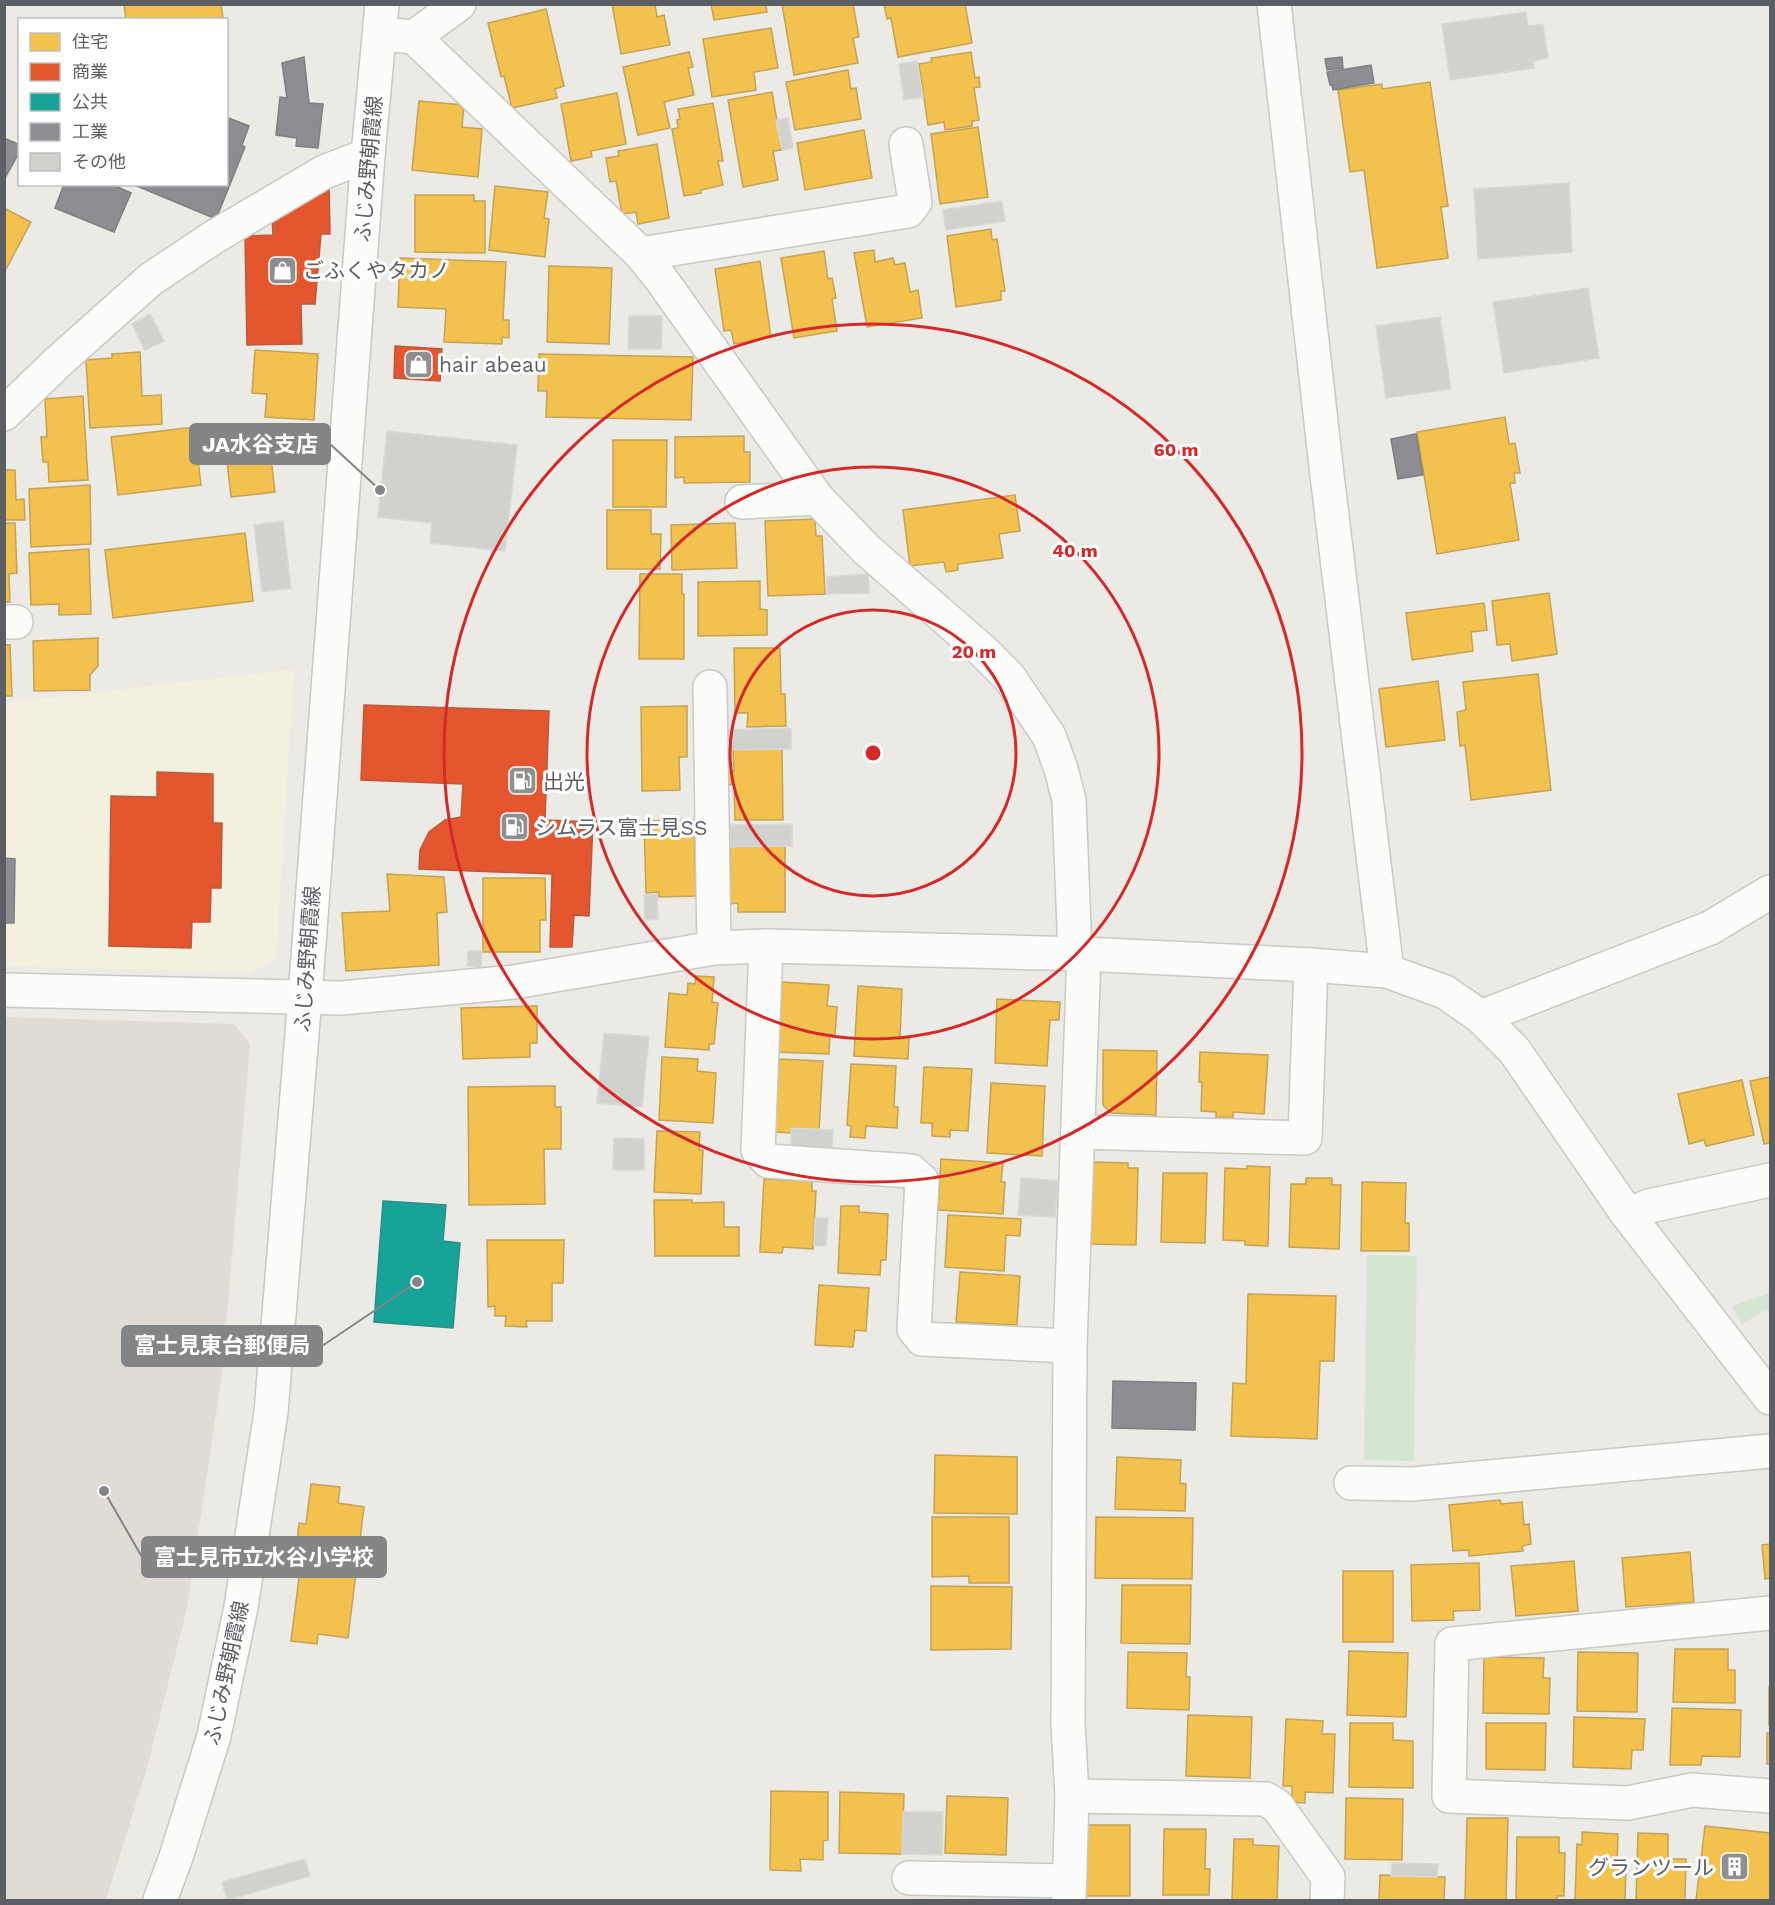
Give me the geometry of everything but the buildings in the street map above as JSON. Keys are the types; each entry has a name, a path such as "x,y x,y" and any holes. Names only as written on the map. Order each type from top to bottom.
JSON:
{"street":[{"path":"414,37 459,4"},
{"path":"1274,4 1328,487 1387,970"},
{"path":"382,19 414,37 640,254 661,279 817,498 867,550 983,651 1009,677 1049,736 1061,769 1069,800 1079,954 1078,1132 1070,1346 1068,1723 1072,1796 1069,1891 909,1878"},
{"name":"ふじみ野朝霞線","path":"160,1900 214,1736 241,1606 271,1412 368,155 382,19"},
{"path":"640,254 908,211 915,202 906,144"},
{"path":"4,414 59,361 151,279 214,237 324,172 368,155"},
{"path":"742,502 817,498"},
{"path":"710,687 714,948"},
{"path":"1481,1017 1710,928 1770,892"},
{"path":"4,990 341,998 514,982 714,948 766,946 1079,954 1387,970 1445,992 1481,1017 1514,1050 1628,1215 1770,1398"},
{"path":"766,946 758,1150 768,1161 910,1171 922,1181 914,1329 922,1340 1070,1346"},
{"path":"1078,1132 1305,1138 1311,965"},
{"path":"1628,1215 1649,1206 1770,1180"},
{"path":"1351,1483 1413,1484 1770,1451"},
{"path":"1770,1613 1452,1644 1449,1796 1628,1803 1692,1790 1770,1796"},
{"path":"1072,1796 1266,1799 1277,1806 1328,1877 1327,1900"}],"shaded area":[{"path":"294,669 276,960 248,973 5,966 4,703"},
{"path":"5,1017 234,1024 250,1044 222,1374 187,1608 147,1768 106,1900 5,1900"}],"green space":[{"path":"1367,1255 1417,1256 1414,1461 1364,1460"},
{"path":"1770,1293 1770,1315 1766,1310 1742,1324 1732,1306"}],"place":[{"name":"ごふくやタカノ","path":"282,270"},
{"name":"hair abeau","path":"418,364"},
{"name":"JA水谷支店","path":"380,490"},
{"name":"出光","path":"522,781"},
{"name":"シムラス富士見SS","path":"514,827"},
{"name":"富士見東台郵便局","path":"417,1282"},
{"name":"富士見市立水谷小学校","path":"104,1491"},
{"name":"グランツール","path":"1735,1867"}]}
